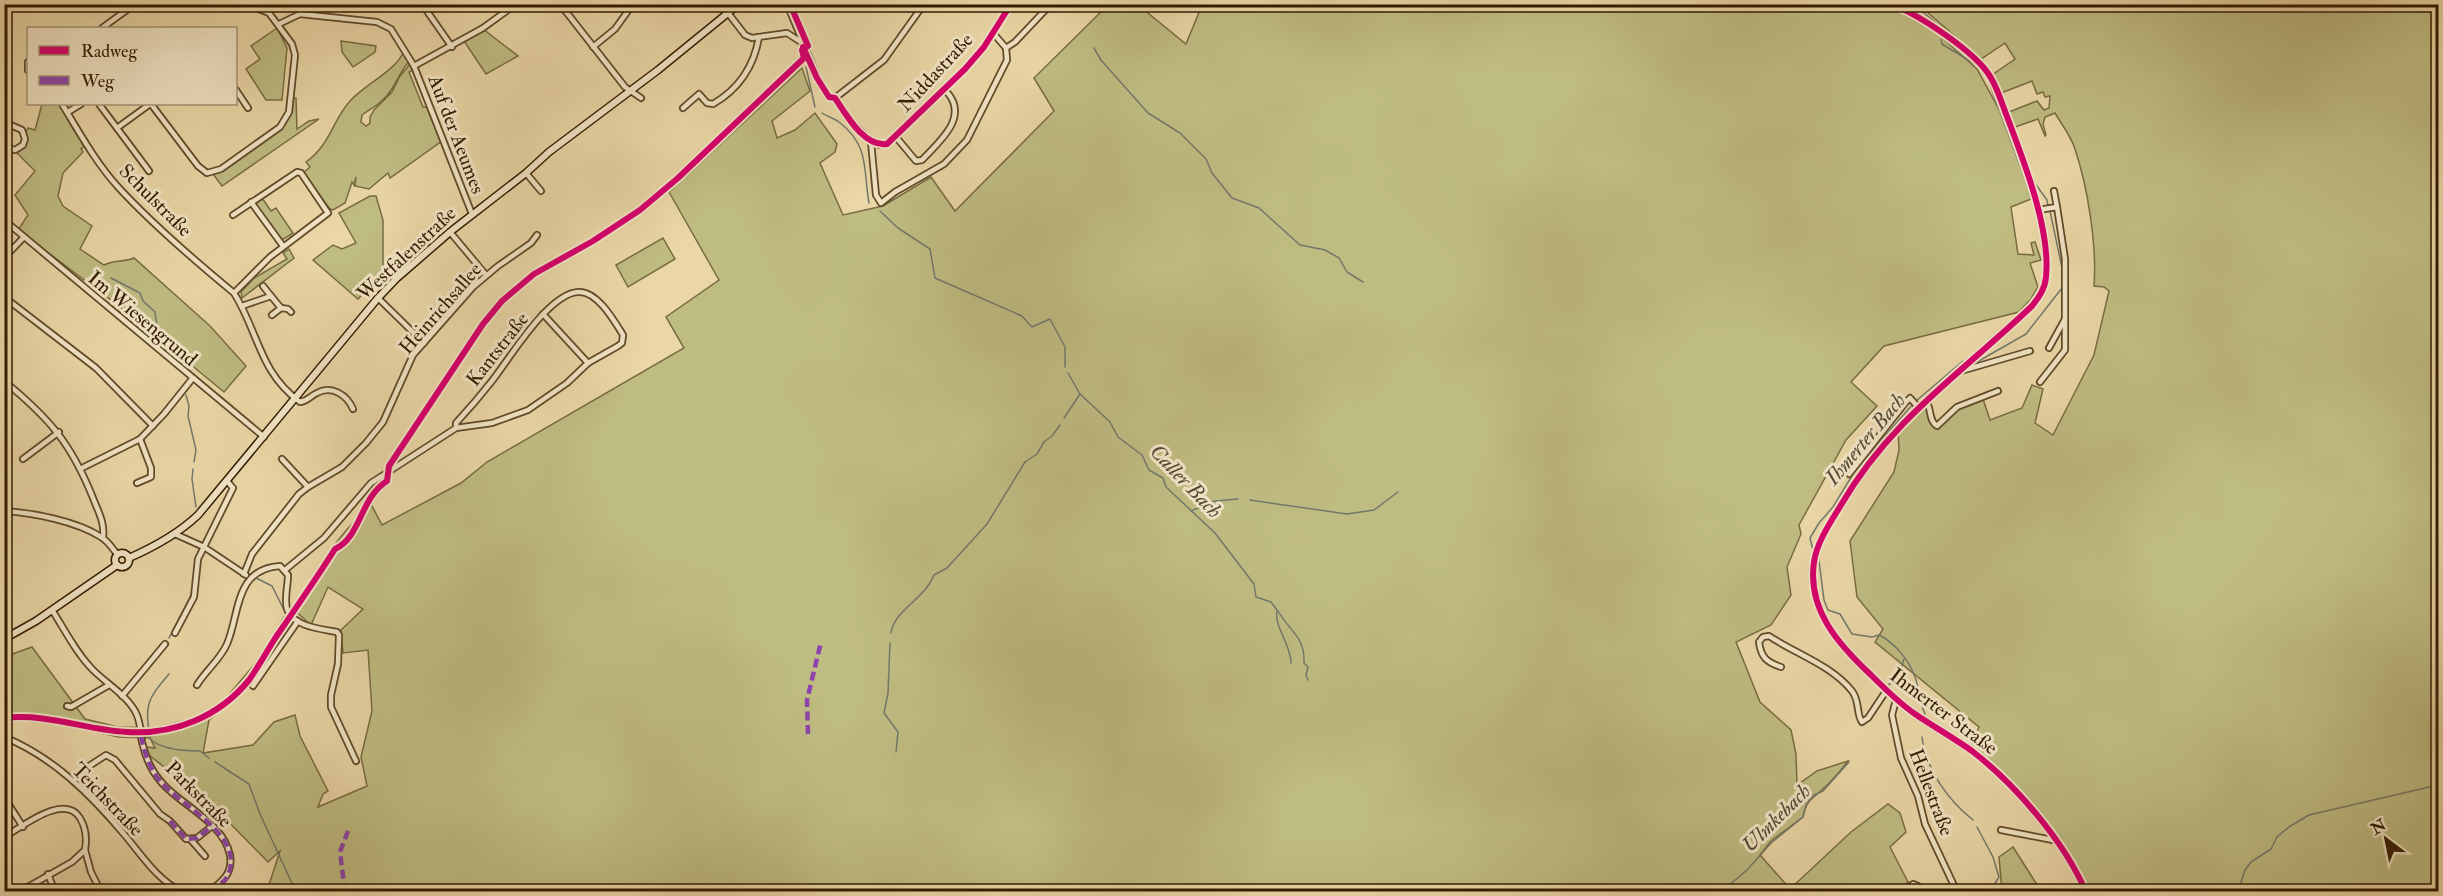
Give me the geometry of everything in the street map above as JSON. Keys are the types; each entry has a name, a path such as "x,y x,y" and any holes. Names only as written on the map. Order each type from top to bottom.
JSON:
{"main road":[{"path":"718,4 728,13"},
{"path":"726,4 728,13"},
{"name":"Westfalenstraße","path":"129,558 175,534 198,515 397,278 549,152 739,4"},
{"name":"Ihmerter Straße","path":"1890,4 1924,21 1974,58 1987,72 2016,141 2041,210 2047,264 2044,286 2032,306 1918,407 1897,428 1856,479 1822,537 1814,562 1817,602 1830,630 1847,653 1886,691 1980,758 2011,788 2058,841 2086,891"},
{"path":"4,639 52,610 117,565 126,566 129,558 124,553 117,554 115,560 117,565"}],"street":[{"path":"103,27 135,4"},
{"path":"152,105 198,166 207,172 221,169 280,127 286,120 295,54 292,44 279,24 265,11 234,4"},
{"path":"422,4 452,46"},
{"path":"414,66 483,28 516,4"},
{"path":"560,4 629,91 641,98"},
{"path":"594,47 615,29 633,4"},
{"path":"787,4 821,86 829,97 835,98 884,60 924,4"},
{"name":"Niddastraße","path":"871,142 879,145 887,144 945,90 984,47 1011,4"},
{"path":"1006,48 1015,42 1051,4"},
{"path":"728,13 745,35 752,38 786,33 802,42"},
{"name":"Auf der Aeumes","path":"279,24 300,14 385,25 391,29 414,66 472,214"},
{"path":"786,33 793,22"},
{"path":"835,98 848,118 871,142 876,195 881,203 895,192 944,164 967,141 1007,60 1006,48 993,33"},
{"path":"683,108 699,94 707,103 713,104 732,90 751,66 756,56 759,37"},
{"name":"Niddastraße","path":"896,137 916,161 922,160 950,130 954,119 955,104 945,90"},
{"path":"237,92 248,108"},
{"name":"Schulstraße","path":"63,105 79,133 119,188 158,227 234,293 242,306 266,366 274,378 295,399"},
{"path":"68,112 79,105"},
{"path":"100,105 149,171"},
{"path":"117,128 150,105"},
{"path":"4,122 22,130 25,139 22,145 15,150 4,147"},
{"path":"233,215 297,172 301,173 328,213 283,246 234,293"},
{"path":"526,173 541,191"},
{"path":"2040,382 2066,350 2065,260 2054,207 2054,192"},
{"path":"251,202 283,246"},
{"path":"2041,210 2054,207"},
{"name":"Im Wiesengrund","path":"4,220 192,379 264,436"},
{"path":"450,232 486,275"},
{"name":"Heinrichsallee","path":"244,574 252,554 308,487 342,467 383,422 413,355 473,287 531,243 537,235"},
{"path":"4,258 24,237"},
{"path":"263,285 281,308 291,312"},
{"name":"Kantstraße","path":"285,570 324,538 370,483 456,428 456,423 495,378 530,328 543,314 566,296 578,292 588,294 599,304 623,335 622,343 588,363"},
{"path":"242,306 271,296"},
{"path":"4,297 96,368 153,426"},
{"path":"378,298 424,343"},
{"path":"272,315 281,308"},
{"path":"456,428 492,423 528,410 567,383 588,363 543,314"},
{"path":"2049,348 2065,319"},
{"path":"1957,372 2030,351"},
{"path":"80,469 140,439 192,379"},
{"path":"4,381 29,401 59,432 80,469 104,526 103,537"},
{"path":"295,399 302,402 316,393 335,391 348,399 353,409"},
{"path":"1926,401 1931,420 1937,426 1957,407 1998,391"},
{"path":"1849,474 1910,398 1918,407"},
{"path":"23,459 59,432"},
{"path":"137,483 151,477 151,468 140,439"},
{"path":"282,459 308,487"},
{"path":"175,633 194,597 198,559 233,488 227,481"},
{"path":"4,512 58,520 103,537 117,554"},
{"path":"175,534 204,547 250,578"},
{"path":"197,685 202,676 220,657 227,643 237,601 250,578 280,566 285,570 288,580 287,609 298,621 339,635 338,664 331,694 331,708 356,761"},
{"name":"Parkstraße","path":"52,610 79,653 138,715 142,744 156,776 178,799 212,826 227,845 230,864 226,879 209,891"},
{"path":"253,686 298,621"},
{"name":"Ihmerter Straße","path":"1780,667 1767,662 1762,657 1759,642 1763,637 1771,637 1783,647 1815,662 1840,680 1854,694 1860,720 1863,722 1886,691"},
{"path":"122,696 165,644"},
{"path":"67,706 71,707 109,685"},
{"name":"Hellestraße","path":"1896,700 1892,715 1901,758 1918,796 1925,824 1957,891"},
{"name":"Teichstraße","path":"4,737 27,748 73,781 107,816 159,877 182,891"},
{"path":"73,781 86,768 106,754 115,760 160,814 170,821 186,839 191,840 205,856"},
{"path":"4,797 22,827"},
{"path":"4,837 49,811 57,809 78,814 83,824 86,838 85,850 91,872 101,891"},
{"path":"191,840 204,835 212,826"},
{"path":"2001,830 2046,841 2058,841"},
{"path":"19,891 72,862 85,850"},
{"path":"48,874 55,891"},
{"path":"1901,891 1913,884 1921,891"}],"shaded area":[{"path":"1108,5 1138,5 1186,44 1202,5 1885,5 1938,34 1977,69 2001,113 2019,159 2031,199 2011,207 2018,254 2034,255 2031,243 2035,242 2041,260 2030,263 2038,287 2019,312 1884,346 1851,382 1877,406 1846,440 1799,525 1801,534 1787,567 1791,595 1771,625 1736,642 1760,702 1791,730 1796,754 1797,785 1817,771 1848,761 1809,802 1803,817 1771,841 1760,855 1790,889 1851,832 1888,804 1900,813 1906,832 1890,847 1908,882 1898,891 267,891 280,851 268,862 209,802 150,756 146,747 155,748 150,738 119,737 37,719 5,722 4,657 32,647 85,719 118,727 157,728 198,717 226,698 254,665 284,617 292,623 243,692 209,720 203,753 253,745 274,722 295,715 300,736 328,791 323,794 318,807 367,786 361,757 372,711 368,650 343,653 341,630 363,609 328,587 311,625 292,608 338,540 360,516 372,506 382,525 461,483 487,462 684,348 666,317 719,280 669,192 802,68 810,91 772,121 777,138 795,130 815,113 837,144 835,152 820,163 843,215 883,206 931,177 955,211 1054,111 1034,78"},
{"path":"1919,5 2438,5 2438,891 2088,891 2047,823 1970,747 1979,727 1875,642 1883,629 1857,597 1850,541 1894,472 1899,450 1898,429 1925,401 1935,426 1957,407 1983,399 1990,420 2022,408 2032,385 2043,389 2035,423 2053,435 2094,355 2109,291 2104,287 2094,286 2093,235 2088,199 2080,164 2069,135 2055,113 2045,117 2043,124 2045,136 2038,119 2015,127 2009,112 2037,101 2044,110 2049,108 2050,96 2045,97 2043,92 2037,94 2032,81 2001,93 1992,75 2015,59 2005,43 1981,59"},
{"path":"277,28 287,48 282,100 266,100 246,69 260,59 251,46"},
{"path":"483,29 518,56 486,74 464,41"},
{"path":"341,41 376,46 375,52 353,67 342,52"},
{"path":"404,51 410,61 385,98 362,115 361,122 366,126 370,123 374,110 392,92 400,76 410,64 413,70 409,72 423,107 427,107 442,141 390,178 388,173 369,189 355,186 356,177 345,203 333,210 330,209 303,173 310,167 306,162 321,148 350,101 394,65"},
{"path":"292,98 296,98 297,129 309,121 319,119 222,186 213,174 287,118"},
{"path":"42,105 60,105 86,145 81,149 83,152 63,173 58,196 63,206 92,226 80,249 104,265 134,258 210,326 246,366 224,392 132,316 18,230 28,215 15,195 35,171 17,153 27,143 25,134 28,128 35,130"},
{"path":"370,196 376,196 383,220 383,273 358,299 313,260 333,245 342,249 356,243 339,213"},
{"path":"262,198 271,211 276,208 293,233 279,242 252,203"},
{"path":"663,238 675,259 628,287 616,265"},
{"path":"289,249 294,258 242,298 241,292 254,278 287,259 283,253"},
{"path":"2013,847 2041,891 2002,891 1999,857"}],"waterway":[{"path":"1909,4 1942,28"},
{"path":"1941,39 1942,44 1975,64 1987,77 2024,176"},
{"path":"1094,48 1101,60 1148,113 1180,133 1206,159 1212,173 1232,198 1259,208 1300,245 1325,250 1339,258 1347,272 1363,282"},
{"name":"Caller Bach","path":"806,67 815,107"},
{"name":"Caller Bach","path":"822,113 839,122 849,131 861,149 869,203"},
{"path":"2034,182 2047,200 2048,206"},
{"name":"Caller Bach","path":"880,211 898,228 930,249 935,278 1022,316 1032,327 1050,319 1065,347 1065,367"},
{"path":"1977,362 2026,334 2062,288 2062,268 2050,211"},
{"path":"111,278 140,293 143,301 155,312 157,327 164,336 161,344"},
{"name":"Ihmerter Bach","path":"1916,401 1963,361"},
{"name":"Caller Bach","path":"1068,373 1080,394 1110,422 1118,437 1142,455 1149,470 1163,478 1166,487 1215,533 1254,584 1256,597 1271,602 1277,610 1278,623 1291,663"},
{"path":"1064,418 1080,394"},
{"path":"186,395 196,450 194,462"},
{"name":"Ihmerter Bach","path":"1813,550 1810,538 1819,523 1833,507 1856,469 1913,404"},
{"path":"891,633 898,618 924,591 934,575 947,568 987,524 1025,462 1037,454 1044,442 1060,425"},
{"path":"193,469 196,507"},
{"path":"1250,500 1347,514 1374,510 1398,492"},
{"path":"1191,511 1215,501 1238,499"},
{"name":"Ihmerter Bach","path":"1819,561 1824,600 1828,610 1840,614 1852,634 1872,637 1879,635 1896,647 1905,658 1917,682 1925,714"},
{"path":"256,578 272,586 286,614"},
{"path":"169,638 192,593"},
{"name":"Caller Bach","path":"1278,611 1302,646 1304,663 1308,667 1306,675 1308,680"},
{"path":"890,643 888,693 884,713 898,732 896,752"},
{"path":"1888,685 1897,678 1904,659"},
{"path":"169,674 149,703 150,739 167,748 200,751 209,758"},
{"name":"Ihmerter Bach","path":"1922,737 1933,772 1947,794 1973,820"},
{"path":"215,762 249,784 260,814 296,892"},
{"name":"Ulmkebach","path":"1721,892 1747,870 1771,843 1803,817 1806,805 1812,796 1823,791 1849,762"},
{"path":"2238,892 2245,870 2251,862 2271,849 2277,837 2289,827 2309,815 2438,785"},
{"name":"Ihmerter Bach","path":"1977,827 1993,857 1999,877 1992,888 1994,892"}],"marked path":[{"path":"808,734 807,700 821,642"},
{"path":"141,736 148,761 157,777 221,836 228,849 231,862 227,877 209,892"},
{"path":"170,821 186,839 197,838 212,826"},
{"path":"345,892 340,852 348,831"}],"cycle path":[{"path":"4,718 36,718 112,731 145,732 178,727 194,721 210,714 237,693 253,675 335,549 350,536 371,497 387,481 389,466 483,324 502,301 534,274 593,241 640,210 678,178 804,58 802,50 808,46 790,4"},
{"path":"803,47 817,78 829,97 835,98 864,136 879,144 887,144 965,69 984,47 1011,4"},
{"path":"1890,4 1927,22 1953,40 1976,59 1991,78 2013,132 2034,194 2044,238 2046,277 2043,289 2032,306 1929,398 1882,447 1861,475 1828,526 1818,547 1814,562 1815,596 1837,639 1859,664 1909,710 1972,751 2022,797 2065,853 2086,892"}]}
